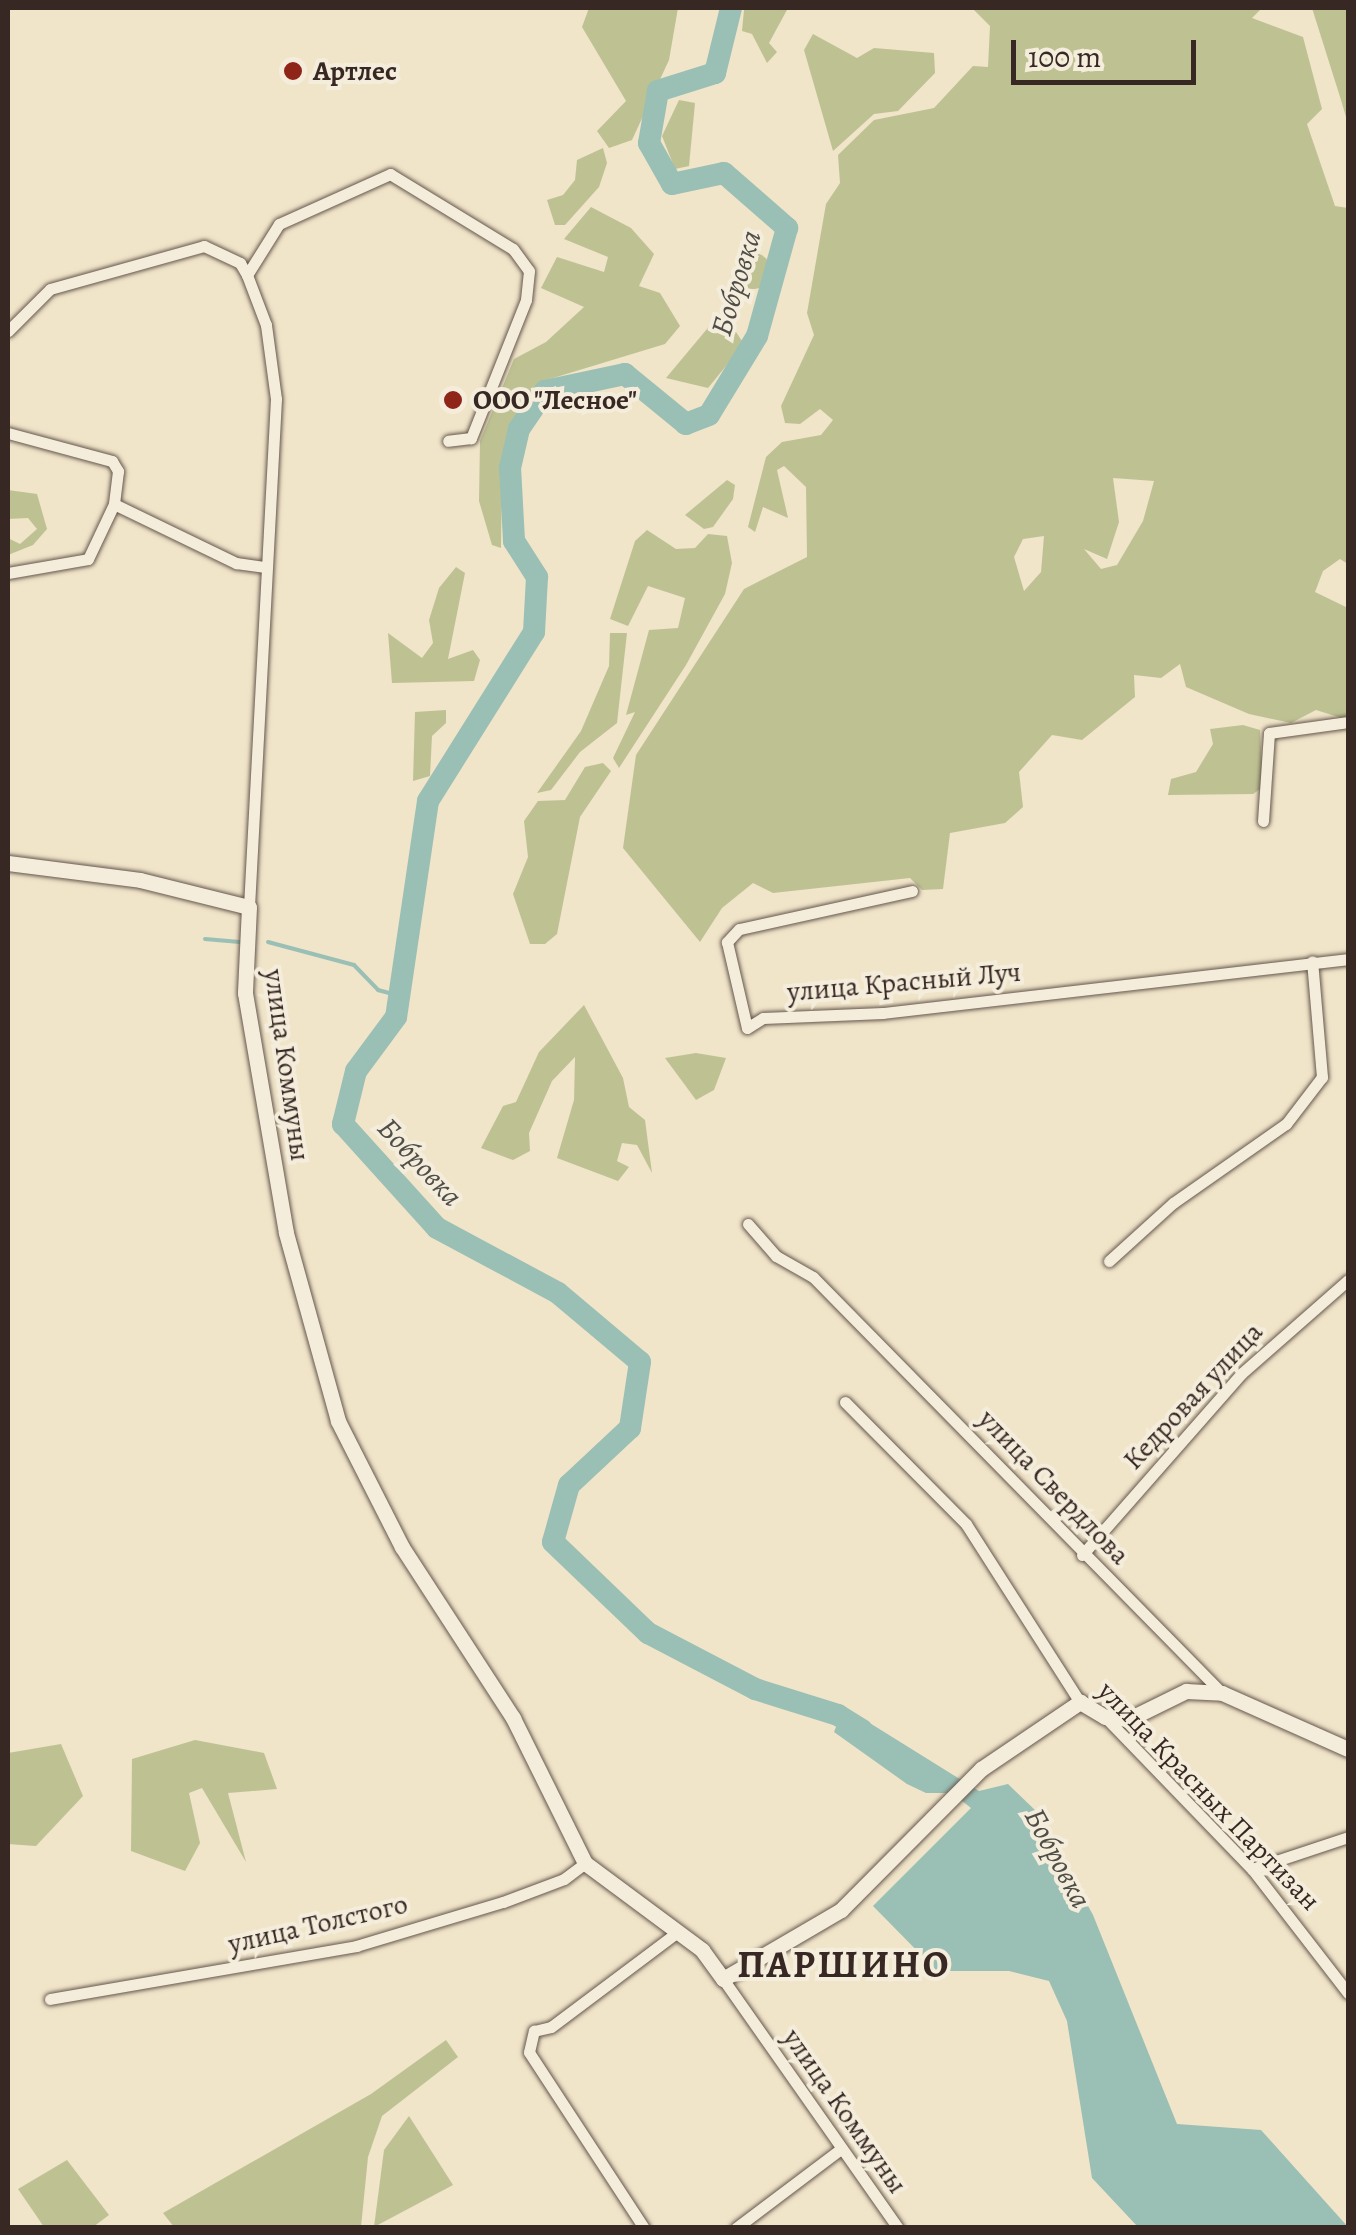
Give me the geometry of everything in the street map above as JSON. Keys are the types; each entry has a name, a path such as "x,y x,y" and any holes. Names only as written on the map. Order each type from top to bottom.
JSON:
{"street":[{"path":"8,330 50,289 204,246 240,263 247,275 279,224 390,174 514,249 528,271 526,300 471,438 448,440"},
{"name":"улица Коммуны","path":"247,275 266,325 276,399 264,567 245,993 286,1233 320,1372 402,1548 513,1718 585,1863 702,1950 838,2151 898,2228"},
{"path":"8,433 112,461 114,504 88,559 8,572"},
{"path":"114,504 236,564 264,567"},
{"path":"1262,821 1269,733 1348,722"},
{"path":"8,863 140,880 248,907"},
{"name":"улица Красный Луч","path":"912,890 739,929 726,942 747,1028 763,1018 883,1013 1348,959"},
{"path":"1110,1261 1173,1203 1286,1124 1322,1077 1312,961"},
{"name":"улица Свердлова","path":"748,1224 776,1256 813,1277 1222,1693 1348,1748"},
{"name":"Кедровая улица","path":"1082,1554 1242,1373 1348,1280"},
{"name":"улица Красных Партизан","path":"845,1402 966,1524 1080,1702 1105,1717 1252,1869 1348,1994"},
{"path":"1105,1717 1129,1719 1186,1690 1222,1693"},
{"path":"723,1978 841,1910 981,1769 1080,1702"},
{"path":"1252,1869 1348,1837"},
{"name":"улица Толстого","path":"50,1999 356,1946 503,1902 564,1879 585,1863"},
{"path":"644,2228 528,2052 534,2032 552,2026 676,1933"},
{"path":"1339,1978 1348,1966"},
{"path":"736,2228 838,2151"}],"green space":[{"path":"589,8 678,8 669,60 632,140 609,148 597,131 626,101 582,27"},
{"path":"788,8 769,43 777,52 767,63 752,34 742,31 744,10"},
{"path":"972,8 1262,8 1252,18 1303,37 1322,109 1307,124 1335,206 1348,208 1348,564 1340,559 1323,571 1315,592 1348,608 1348,720 1316,710 1291,723 1249,714 1186,687 1180,664 1161,678 1134,675 1135,697 1082,740 1052,735 1019,772 1023,807 1005,823 950,833 943,889 922,890 910,878 773,893 753,883 722,908 700,942 623,848 636,755 744,589 807,557 806,487 784,466 777,470 788,518 763,507 755,532 748,527 766,457 782,442 821,435 833,420 820,409 800,424 785,423 781,406 814,335 807,313 826,204 840,183 838,155 874,120 934,108 973,66 988,67 990,26","holes":["1113,478 1154,481 1143,521 1117,565 1101,569 1084,549 1107,559 1119,522","1044,536 1041,572 1024,591 1014,557 1023,539"]},
{"path":"1312,8 1348,8 1348,124 1341,100"},
{"path":"813,34 857,58 874,48 934,53 935,73 898,111 874,114 833,151 804,50"},
{"path":"679,100 695,103 689,166 675,169 662,136"},
{"path":"603,148 607,163 599,187 565,225 555,225 547,200 563,195 575,180 577,160"},
{"path":"591,207 631,228 654,254 639,286 660,293 680,326 665,344 540,382 502,457 501,548 492,545 479,501 480,441 514,359 546,342 584,307 541,288 557,257 604,272 608,257 564,239"},
{"path":"753,253 766,258 771,271 766,284 753,289 740,284 735,271 740,258"},
{"path":"722,311 744,344 708,388 666,378"},
{"path":"727,480 735,485 733,499 713,527 704,529 685,515"},
{"path":"8,490 37,494 47,529 33,545 8,555 8,538 20,544 37,529 28,518 8,519"},
{"path":"647,530 676,549 695,548 708,534 727,536 732,563 725,594 686,665 619,768 613,758 635,712 626,715 649,630 678,628 685,598 648,586 628,626 610,619 635,541"},
{"path":"456,567 465,573 448,659 473,650 480,660 474,681 392,683 388,633 422,658 433,643 429,620 439,588"},
{"path":"610,633 627,633 617,723 580,752 551,790 537,793 581,731 609,666"},
{"path":"446,710 446,723 432,736 430,776 413,781 415,712"},
{"path":"1243,725 1260,730 1263,787 1253,794 1168,795 1171,779 1196,772 1213,744 1210,729"},
{"path":"603,763 611,771 580,817 557,934 545,944 530,944 513,894 528,857 524,821 538,801 565,800 585,767"},
{"path":"584,1005 623,1078 629,1107 645,1120 652,1173 637,1145 622,1143 617,1161 629,1167 618,1181 557,1158 574,1100 575,1057 552,1081 529,1133 530,1151 513,1160 481,1148 503,1106 516,1102 539,1052"},
{"path":"696,1053 726,1058 714,1090 696,1100 665,1058"},
{"path":"195,1740 264,1753 277,1789 228,1793 246,1862 202,1788 189,1793 200,1843 185,1871 131,1851 132,1759"},
{"path":"61,1744 83,1796 36,1846 8,1844 8,1753"},
{"path":"446,2040 458,2057 382,2116 368,2157 361,2227 174,2227 163,2213 371,2094"},
{"path":"409,2116 453,2185 374,2227 384,2150"},
{"path":"67,2160 109,2215 93,2227 44,2227 18,2189"}],"water":[{"path":"844,1707 979,1791 1008,1784 1036,1811 1093,1915 1177,2124 1261,2130 1348,2227 1138,2227 1092,2178 1067,2021 1049,1981 1009,1971 937,1971 873,1906 971,1808 952,1793 926,1793 907,1784 834,1732"}],"waterway":[{"name":"Бобровка","path":"731,8 715,73 658,91 649,143 672,184 724,173 787,228 757,336 709,415 686,424 625,374 545,391 519,429 510,467 514,541 537,577 534,632 428,801 396,1017 356,1071 343,1124 437,1228 558,1293 640,1362 630,1428 569,1485 553,1542 648,1633 755,1689 838,1715 862,1730"},
{"path":"205,939 240,942"},
{"path":"268,942 354,965 378,990 400,996"}],"place":[{"name":"Артлес","path":"293,71"},
{"name":"ООО \"Лесное\"","path":"453,400"}],"district":[{"name":"ПАРШИНО","path":"844,1965"}]}
